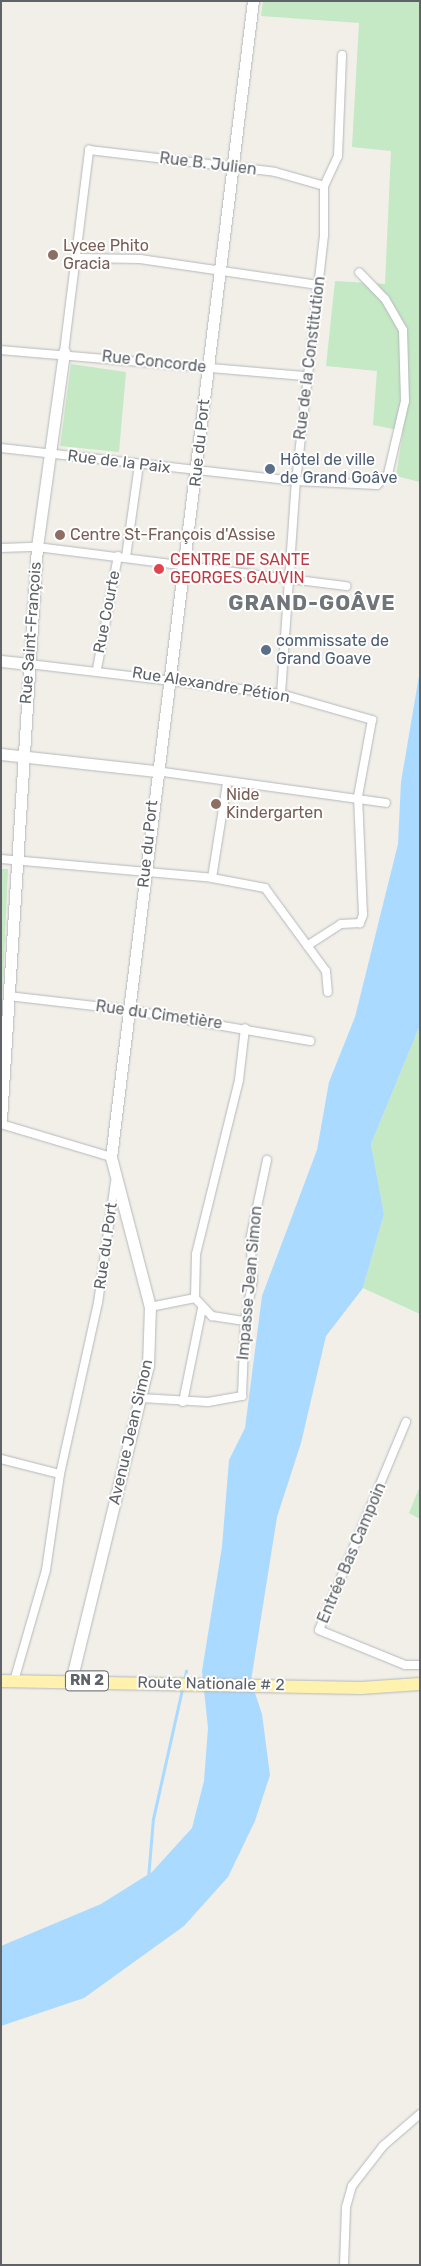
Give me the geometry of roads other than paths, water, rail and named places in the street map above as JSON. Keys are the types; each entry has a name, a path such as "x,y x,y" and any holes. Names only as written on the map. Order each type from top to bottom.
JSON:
{"main road":[{"name":"Route Nationale # 2","path":"8,1681 261,1686 420,1684"}],"street":[{"name":"Rue du Port","path":"8,1681 46,1570 60,1474 82,1386 115,1182 111,1157 146,872 156,771 186,566 253,1"},
{"name":"Rue de la Constitution","path":"281,694 296,481 306,376 318,285 324,186 338,156 342,55"},
{"name":"Rue B. Julien","path":"89,150 294,175 324,186"},
{"name":"Rue Saint-François","path":"1,1119 3,1060 37,546 77,258 89,150"},
{"path":"77,258 140,259 318,285"},
{"name":"Rue de la Paix","path":"1,448 197,471 296,481 377,486 388,474 405,401 404,330 385,299 359,272"},
{"name":"Rue Concorde","path":"1,350 64,352 208,368 306,376"},
{"name":"Rue Courte","path":"96,669 122,556 139,465"},
{"path":"1,548 37,546 347,586"},
{"name":"Rue Alexandre Pétion","path":"1,661 96,669 281,694 372,720 358,796"},
{"path":"1,754 24,755 156,771 227,783 358,796 386,803"},
{"path":"212,878 227,783"},
{"path":"307,946 341,924 360,923 364,915 358,796"},
{"path":"1,859 212,878 265,888 326,972 328,992"},
{"name":"Rue du Cimetière","path":"8,996 129,1010 245,1028 310,1041"},
{"path":"245,1028 239,1080 196,1254 196,1298 202,1309 212,1316 245,1321"},
{"path":"1,1124 111,1157"},
{"name":"Impasse Jean Simon","path":"141,1398 183,1402 242,1396 245,1321 254,1279 250,1240 267,1160"},
{"name":"Avenue Jean Simon","path":"71,1681 141,1398 150,1307 115,1182"},
{"path":"150,1307 196,1298"},
{"path":"183,1402 202,1309"},
{"name":"Entrée Bas Campoin","path":"406,1422 392,1460 319,1630 405,1665 420,1664"},
{"path":"1,1459 60,1474"},
{"path":"344,2265 346,2207 352,2186 383,2146 420,2114"}],"water":[{"path":"420,670 420,1025 371,1144 384,1214 363,1288 326,1336 301,1443 277,1517 251,1681 262,1714 270,1775 255,1821 228,1877 184,1926 84,1998 1,2026 1,1946 101,1904 152,1872 192,1828 204,1781 208,1728 202,1671 222,1547 229,1460 245,1428 262,1296 317,1150 329,1082 355,1017 398,844 401,782"}],"waterway":[{"path":"184,1682 186,1671"},
{"path":"148,1878 153,1819 182,1689"}],"place":[{"name":"Lycee Phito Gracia","path":"53,255"},
{"name":"Hôtel de ville de Grand Goâve","path":"270,469"},
{"name":"Centre St-François d'Assise","path":"60,535"},
{"name":"CENTRE DE SANTE GEORGES GAUVIN","path":"159,569"},
{"name":"commissate de Grand Goave","path":"266,650"},
{"name":"Nide Kindergarten","path":"216,804"}],"district":[{"name":"GRAND-GOÂVE","path":"312,603"}]}
